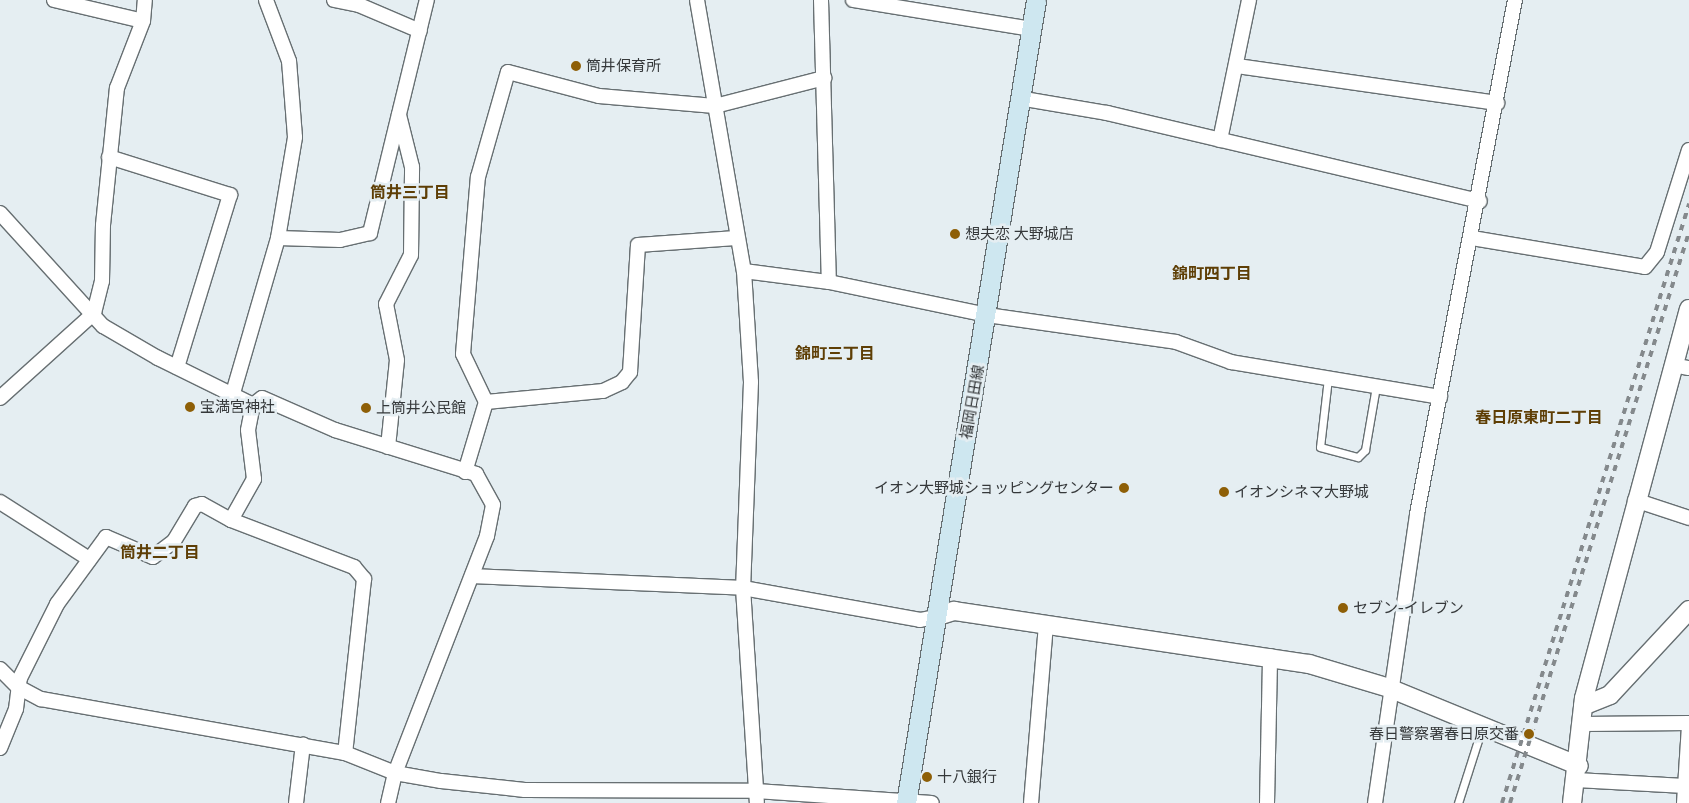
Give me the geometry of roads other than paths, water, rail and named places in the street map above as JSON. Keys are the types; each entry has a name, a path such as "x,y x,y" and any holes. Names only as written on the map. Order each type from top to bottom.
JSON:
{"main road":[{"name":"福岡日田線","path":"906,803 935,617 987,315 1019,98 1036,0"}],"street":[{"path":"54,0 143,21"},
{"path":"0,398 94,313 102,280 109,156 117,88 143,21 145,0"},
{"path":"233,393 278,238 295,110 289,61 266,0"},
{"path":"334,0 359,4 420,30"},
{"path":"278,238 340,240 370,233 427,0"},
{"path":"697,0 736,238 744,272 751,382 743,588 756,797"},
{"path":"821,0 829,282"},
{"path":"853,0 1032,29"},
{"path":"1220,140 1248,0"},
{"path":"1375,803 1389,688 1440,397 1480,201 1515,0"},
{"path":"1236,66 1497,103"},
{"path":"466,472 486,402 469,373 463,329 478,177 508,72 598,96 715,106 824,78"},
{"path":"1019,98 1220,140 1480,201"},
{"path":"388,447 397,360 386,304 411,255 412,167 399,115"},
{"path":"1472,238 1645,267 1657,252 1689,150"},
{"path":"109,156 230,195 177,367"},
{"path":"0,213 94,313 103,326 177,367 233,393 253,405"},
{"path":"486,402 603,391 622,382 630,372 638,245 736,238"},
{"path":"744,272 829,282 987,315 1176,342 1231,362 1440,397"},
{"path":"1572,803 1578,773 1583,706 1636,500 1681,366 1689,309"},
{"path":"231,520 254,479 248,430 253,405 262,398 388,447 476,474 493,505 472,576 395,774 388,803"},
{"path":"1636,500 1689,518"},
{"path":"0,502 90,559"},
{"path":"0,748 16,709 18,687 57,604 106,537 153,557 174,541 196,506 202,504 231,520 354,567 364,579 345,753"},
{"path":"472,576 743,588 920,620 954,611 1270,656 1389,688 1482,728 1578,773 1685,786"},
{"path":"1583,706 1610,694 1689,610"},
{"path":"1031,803 1046,624"},
{"path":"1267,803 1270,656"},
{"path":"0,669 18,687 41,699 303,744 345,753 395,774 525,790 932,803"},
{"path":"1582,724 1689,725 1684,803"},
{"path":"296,803 303,744"}],"lane":[{"path":"1328,378 1320,447 1358,457 1365,450 1376,386"},
{"path":"1458,803 1482,728"}],"railway":[{"path":"1502,803 1689,204"},
{"path":"1510,803 1689,232"}],"place":[{"name":"筒井保育所","path":"576,66"},
{"name":"想夫恋 大野城店","path":"955,234"},
{"name":"宝満宮神社","path":"190,407"},
{"name":"上筒井公民館","path":"366,408"},
{"name":"イオン大野城ショッピングセンター","path":"1124,488"},
{"name":"イオンシネマ大野城","path":"1224,492"},
{"name":"セブン-イレブン","path":"1343,608"},
{"name":"春日警察署春日原交番","path":"1529,734"},
{"name":"十八銀行","path":"927,777"}],"district":[{"name":"筒井三丁目","path":"410,192"},
{"name":"錦町四丁目","path":"1212,273"},
{"name":"錦町三丁目","path":"835,353"},
{"name":"春日原東町二丁目","path":"1539,417"},
{"name":"筒井二丁目","path":"160,552"}]}
